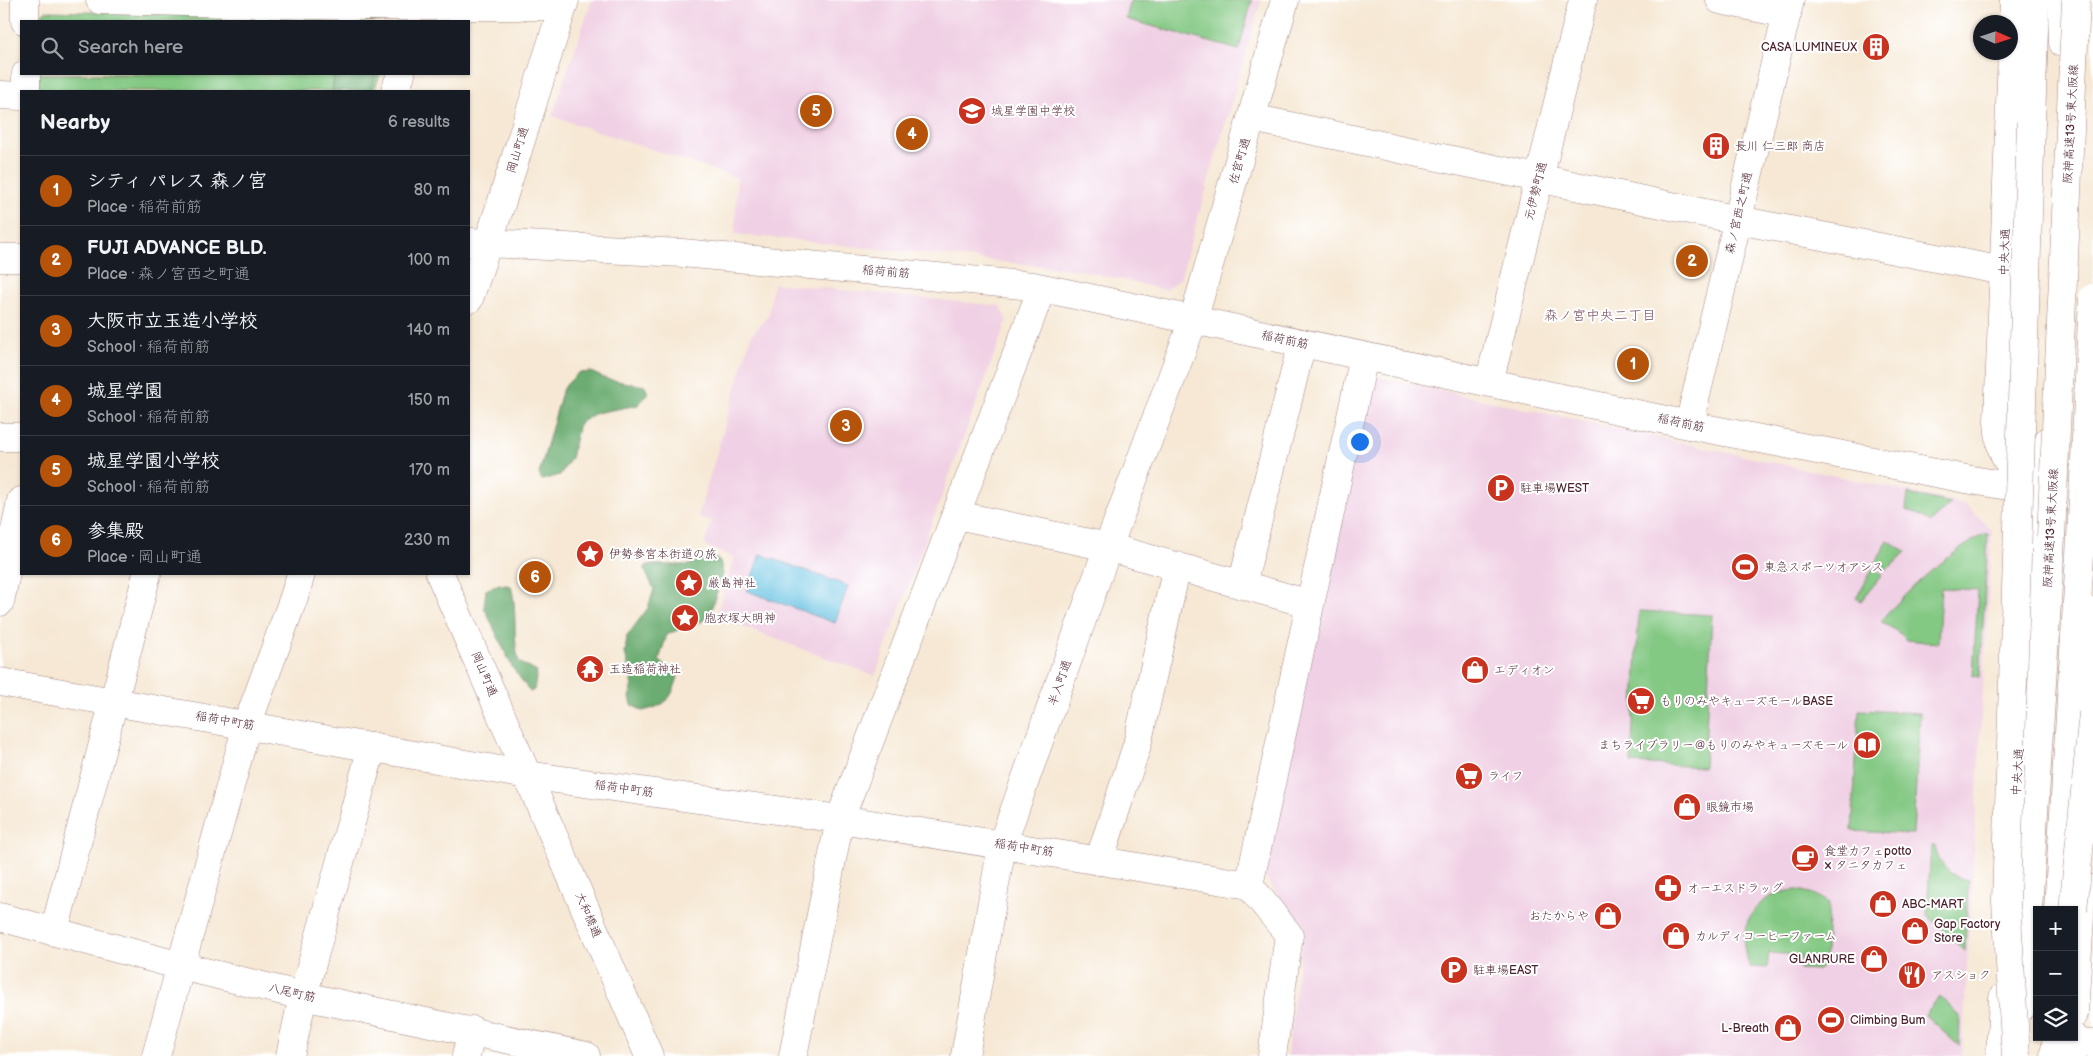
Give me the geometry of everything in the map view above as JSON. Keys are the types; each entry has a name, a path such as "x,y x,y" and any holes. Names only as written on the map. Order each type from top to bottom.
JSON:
{"main road":[{"path":"25,0 25,20"},
{"path":"100,0 422,10 564,3"},
{"name":"佐官町通","path":"1193,320 1285,0"},
{"name":"元伊勢町通","path":"1489,383 1583,0"},
{"path":"1720,0 1788,7"},
{"name":"中央大通","path":"2014,0 1998,421 2001,450 2010,466 2037,489"},
{"path":"2017,1056 2006,901 2035,0"},
{"name":"中央大通","path":"2000,1056 2037,489 2049,438 2065,123 2062,0"},
{"name":"阪神高速13号東大阪線","path":"2017,1056 2051,537 2076,0"},
{"name":"岡山町通","path":"470,293 478,242 564,3"},
{"name":"森ノ宮西之町通","path":"1689,425 1788,7"},
{"path":"26,75 26,90"},
{"path":"395,90 401,75"},
{"path":"0,95 20,96"},
{"path":"1252,118 1539,180 2004,271"},
{"name":"稲荷前筋","path":"478,242 682,254 1042,288 1689,425 1966,478 2093,500"},
{"path":"0,258 20,258"},
{"path":"793,1056 840,819 1042,288"},
{"path":"2058,906 2081,539 2093,298"},
{"name":"半入町通","path":"965,1056 1002,845 1108,547 1193,320"},
{"path":"1242,585 1302,343"},
{"path":"1272,1056 1289,935 1249,886 1364,357"},
{"path":"2037,489 2093,393"},
{"path":"0,436 20,437"},
{"path":"0,602 20,506"},
{"path":"957,515 1108,547 1310,604"},
{"path":"1099,861 1137,745 1177,566"},
{"path":"54,932 147,575"},
{"path":"156,1056 247,725 301,575"},
{"name":"岡山町通","path":"440,575 527,775"},
{"path":"2075,996 2087,819 2093,611"},
{"name":"稲荷中町筋","path":"0,682 527,775 840,819 1249,886"},
{"path":"2073,906 2093,713"},
{"path":"290,1056 303,996 372,747"},
{"name":"大和橋通","path":"527,775 649,1056"},
{"name":"八尾町筋","path":"0,917 303,996 469,1043 586,1056"}],"shaded area":[{"path":"592,0 1261,0 1180,279 1165,290 1080,270 735,234 737,178 552,116"},
{"path":"773,283 1000,306 1007,320 875,676 716,617 734,558 704,545 712,521 698,517 751,336 769,315"},
{"name":"もりのみやキューズモールBASE","path":"1379,377 1965,504 1992,530 1962,1056 1287,1056 1303,930 1262,873 1368,387"}],"green space":[{"path":"1131,0 1252,0 1239,50 1126,19"},
{"path":"45,11 385,20 39,20"},
{"path":"37,75 380,75 374,90 38,90"},
{"path":"334,75 376,75 370,90 332,90"},
{"path":"591,372 606,379 645,386 648,394 638,405 596,413 579,423 571,458 560,475 542,480 539,474 563,388 578,373"},
{"path":"1908,494 1951,503 1931,522 1906,510"},
{"path":"1984,534 1988,534 1980,677 1973,676 1978,590 1941,588 1938,643 1907,640 1881,621 1904,596 1942,562"},
{"path":"1888,540 1906,552 1888,569 1876,563"},
{"path":"706,556 714,557 720,562 723,574 708,619 667,634 659,660 678,677 670,697 666,701 657,707 642,711 632,705 630,696 632,681 625,653 627,636 648,608 654,589 644,569 647,565 689,565"},
{"path":"1873,569 1882,575 1861,601 1856,598"},
{"path":"499,584 511,586 519,662 537,672 534,690 530,692 512,667 484,607 486,590"},
{"path":"1639,611 1712,615 1704,767 1631,763"},
{"path":"1859,710 1920,713 1913,834 1852,831"},
{"path":"1931,846 1935,846 1942,864 1950,873 1968,880 1965,951 1927,915"},
{"path":"1798,890 1814,894 1829,903 1825,964 1818,970 1800,969 1800,955 1769,953 1767,968 1750,967 1745,953 1744,939 1746,926 1751,915 1759,905 1770,897 1783,892"},
{"path":"1940,997 1960,1016 1959,1046 1925,1015"}],"water":[{"path":"760,554 848,586 835,623 747,591"}],"place":[{"name":"CASA LUMINEUX","path":"1876,47"},
{"name":"城星学園小学校","path":"816,111"},
{"name":"城星学園中学校","path":"972,111"},
{"name":"城星学園","path":"912,134"},
{"name":"長川 仁三郎 商店","path":"1716,146"},
{"name":"FUJI ADVANCE BLD.","path":"1692,261"},
{"name":"シティ パレス 森ノ宮","path":"1633,364"},
{"name":"大阪市立玉造小学校","path":"846,426"},
{"name":"駐車場WEST","path":"1501,488"},
{"name":"伊勢参宮本街道の旅","path":"590,554"},
{"name":"東急スポーツオアシス","path":"1745,567"},
{"name":"参集殿","path":"535,577"},
{"name":"厳島神社","path":"689,583"},
{"name":"胞衣塚大明神","path":"685,618"},
{"name":"玉造稲荷神社","path":"590,669"},
{"name":"エディオン","path":"1475,670"},
{"name":"もりのみやキューズモールBASE","path":"1641,701"},
{"name":"まちライブラリー＠もりのみやキューズモール","path":"1867,745"},
{"name":"ライフ","path":"1469,776"},
{"name":"眼鏡市場","path":"1687,807"},
{"name":"食堂カフェpotto × タニタカフェ","path":"1805,858"},
{"name":"オーエスドラッグ","path":"1668,888"},
{"name":"ABC-MART","path":"1883,904"},
{"name":"おたからや","path":"1608,916"},
{"name":"Gap Factory Store","path":"1915,931"},
{"name":"カルディコーヒーファーム","path":"1676,936"},
{"name":"GLANRURE","path":"1874,959"},
{"name":"駐車場EAST","path":"1454,970"},
{"name":"アスショク","path":"1912,975"},
{"name":"Climbing Bum","path":"1831,1020"},
{"name":"L-Breath","path":"1788,1028"}],"district":[{"name":"森ノ宮中央二丁目","path":"1600,315"}]}
